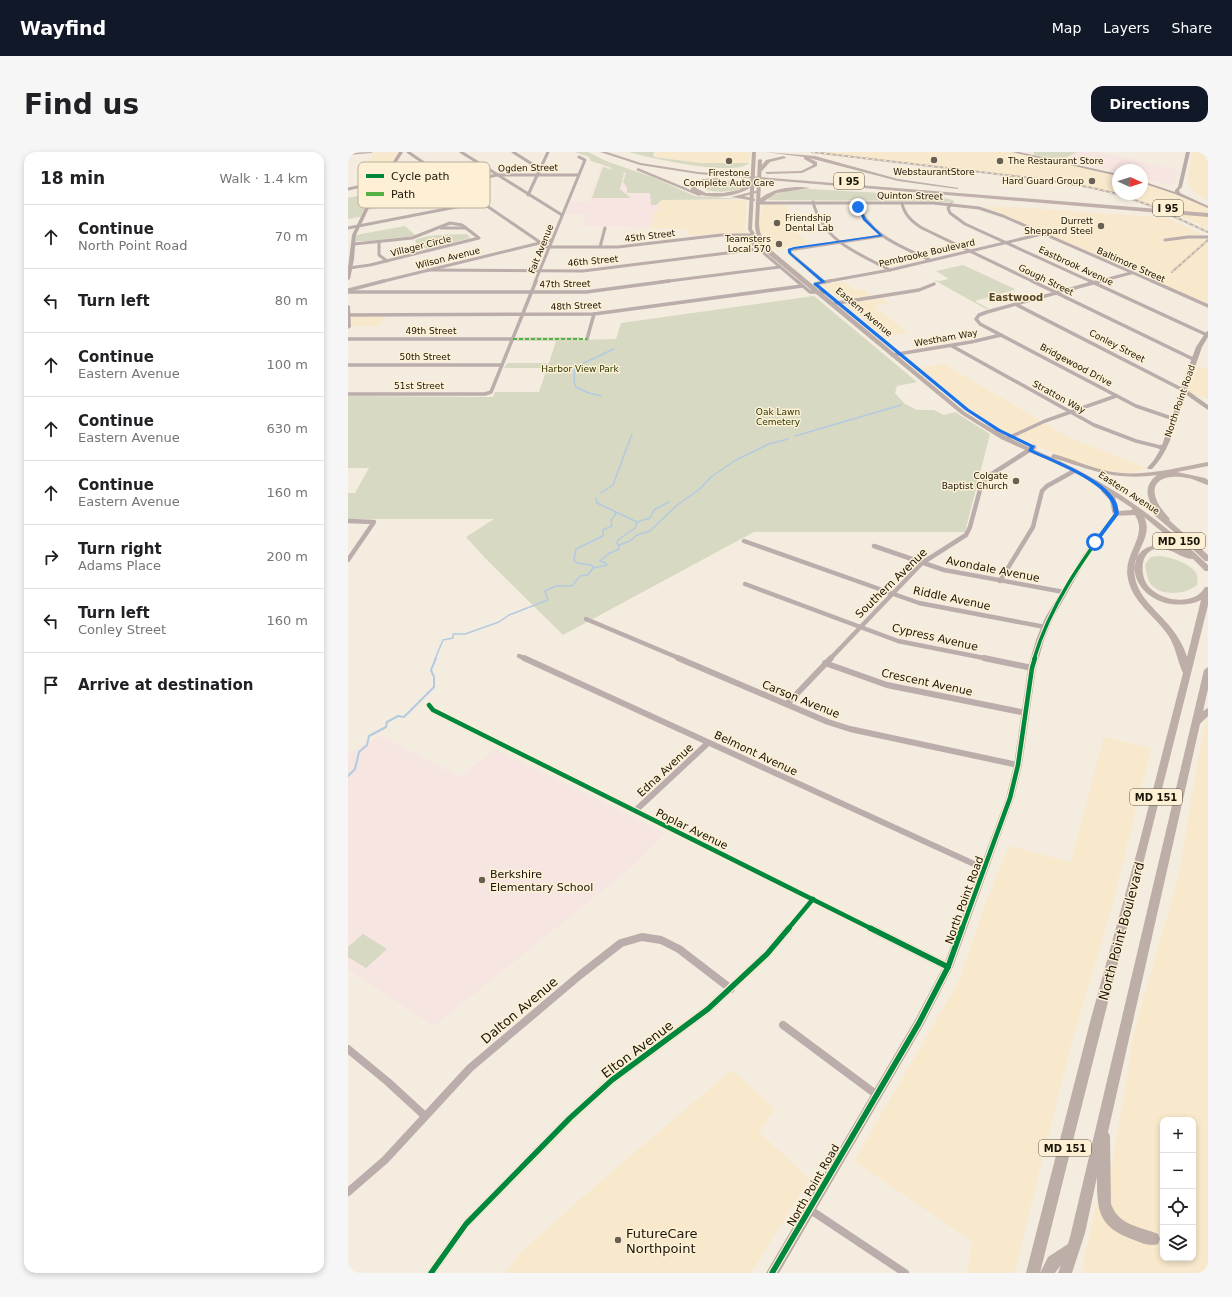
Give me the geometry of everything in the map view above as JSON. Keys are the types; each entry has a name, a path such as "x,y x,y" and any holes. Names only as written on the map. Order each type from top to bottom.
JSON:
{"highway":[{"name":"I 95","path":"601,152 630,162 666,169 826,184 1208,215"},
{"path":"601,152 606,157 648,173 695,194 739,197 755,201 774,192 806,188 981,196"},
{"name":"I 95","path":"617,152 639,159 671,166 1208,211"},
{"path":"767,152 822,159 898,180 1026,196"},
{"path":"760,155 792,154"},
{"path":"671,166 784,173 808,170 816,165 813,161 806,158 784,157 768,161 760,170"},
{"path":"753,184 741,192 723,195 703,193 694,190 693,187 699,182 717,179 826,184"},
{"path":"716,196 753,194 759,191"}],"main road":[{"path":"348,154 371,152"},
{"path":"754,154 760,155"},
{"name":"Eastern Avenue","path":"754,154 753,194 757,224 756,234"},
{"name":"Eastern Avenue","path":"760,155 759,191 755,201 750,226 765,249 805,285 818,293 892,355 973,417 1008,438 1074,470 1129,502 1182,544 1208,569"},
{"name":"Eastern Avenue","path":"756,234 899,354 937,388"},
{"path":"805,285 815,284"},
{"name":"Eastern Avenue","path":"1032,449 1054,456 1118,489 1170,525 1208,559"},
{"path":"1054,456 1100,472 1121,475 1138,475 1208,464"},
{"path":"1138,475 1150,468"},
{"path":"1170,525 1156,506 1152,497 1151,489 1156,481 1165,475 1181,474 1192,476 1208,483"},
{"path":"1093,481 1113,499 1116,514 1124,512 1137,512 1148,516"},
{"path":"1129,502 1141,518 1144,529 1144,534 1131,560 1130,576 1146,606 1171,632 1183,658 1187,674"},
{"path":"1208,569 1185,553 1164,548 1147,550 1140,557 1139,563 1142,584 1149,592 1158,597 1170,601 1188,602 1201,598 1208,590"},
{"name":"North Point Boulevard","path":"1033,1273 1096,1022 1143,848 1208,590"},
{"name":"North Point Boulevard","path":"1065,1273 1078,1232 1208,670"},
{"path":"1195,724 1208,711"},
{"path":"1104,1117 1104,1204 1107,1215 1122,1230 1153,1239"},
{"path":"1047,1273 1053,1262 1072,1249"}],"street":[{"path":"396,162 402,152"},
{"path":"408,152 422,162"},
{"path":"461,152 477,162"},
{"path":"513,152 540,169"},
{"path":"528,195 548,152"},
{"path":"1014,152 1112,173"},
{"path":"1178,192 1188,152"},
{"name":"Fait Avenue","path":"489,393 513,339 585,160 579,157"},
{"path":"490,170 562,215"},
{"name":"Ogden Street","path":"490,177 498,175 578,175"},
{"path":"1182,176 1186,188 1192,196"},
{"path":"1148,181 1171,187 1180,184"},
{"path":"1148,181 1171,187 1178,192 1208,203"},
{"path":"1163,185 1208,207"},
{"path":"348,189 358,187"},
{"path":"1178,192 1186,188"},
{"name":"Quinton Street","path":"755,201 951,204 989,212 1042,234"},
{"path":"813,202 817,217 830,234 839,242 890,270"},
{"path":"857,202 864,220 882,236 930,260"},
{"name":"Gough Street","path":"902,203 904,211 915,223 932,233 1194,360"},
{"name":"Eastbrook Avenue","path":"951,204 948,211 965,224 1207,334"},
{"path":"348,277 354,244 354,235 368,208"},
{"path":"348,228 451,208"},
{"path":"490,208 549,247"},
{"name":"Villager Circle","path":"350,268 387,261 479,238 460,224 455,223 436,228 413,238 354,244"},
{"path":"600,247 606,228"},
{"name":"45th Street","path":"549,247 624,246 721,234 756,234"},
{"name":"Pembrooke Boulevard","path":"815,284 890,270 1042,234"},
{"name":"Baltimore Street","path":"1042,234 1208,306"},
{"name":"Eastern Avenue","path":"745,235 759,249 805,285"},
{"path":"839,242 882,236"},
{"path":"1166,240 1208,237"},
{"name":"Wilson Avenue","path":"348,291 552,240"},
{"path":"378,242 379,255 387,261"},
{"name":"Eastern Avenue","path":"824,282 791,254 789,250 839,242"},
{"path":"348,245 354,244"},
{"name":"46th Street","path":"428,270 589,270 759,249"},
{"path":"348,255 350,268"},
{"name":"47th Street","path":"348,291 594,291 780,266"},
{"path":"1015,304 1131,273"},
{"path":"831,304 919,290 934,284"},
{"name":"48th Street","path":"348,315 594,314 805,285"},
{"name":"Eastern Avenue","path":"818,293 824,292"},
{"name":"Bridgewood Drive","path":"1015,304 987,312 976,318 976,320 980,324 1116,396 1145,410 1174,419"},
{"name":"Conley Street","path":"1015,304 1183,390 1208,408"},
{"path":"348,306 348,327"},
{"path":"587,339 594,314"},
{"name":"North Point Road","path":"1150,468 1157,461 1164,448 1194,360 1199,347 1207,334"},
{"name":"Westham Way","path":"892,355 952,346 1001,335"},
{"name":"49th Street","path":"348,339 513,339"},
{"name":"Stratton Way","path":"952,346 1069,412 1106,430 1136,441 1164,448"},
{"name":"50th Street","path":"348,365 502,365"},
{"name":"51st Street","path":"348,394 489,393"},
{"path":"1008,438 1030,427 1116,396"},
{"name":"Southern Avenue","path":"787,704 859,627 922,563 968,532 981,486 987,477 1032,449"},
{"path":"1000,581 1033,527 1042,491 1047,486 1074,470"},
{"name":"North Point Road","path":"772,1273 919,1023 948,967 1006,811 1018,765 1032,668 1040,640 1045,627 1086,555 1116,514"},
{"path":"348,521 374,522 348,560"},
{"name":"Riddle Avenue","path":"744,541 892,594 932,606 1045,627"},
{"name":"Avondale Avenue","path":"874,546 953,573 1064,592"},
{"name":"Cypress Avenue","path":"745,584 908,644 1032,668"},
{"name":"Carson Avenue","path":"586,618 828,722 850,729 1018,765"},
{"name":"Belmont Avenue","path":"518,656 985,869"},
{"name":"Crescent Avenue","path":"825,663 875,681 902,688 1026,713"},
{"name":"Poplar Avenue","path":"429,705 433,710 948,967"},
{"name":"Edna Avenue","path":"635,811 708,743"},
{"name":"Elton Avenue","path":"431,1273 466,1224 586,1103 622,1072 708,1009 767,954 813,899"},
{"name":"Dalton Avenue","path":"348,1192 385,1160 458,1080 489,1051 612,949 628,939 649,938 667,942 731,988"},
{"path":"783,1025 877,1095"},
{"path":"348,1049 388,1082 425,1116"},
{"path":"809,1209 905,1273"}],"shaded area":[{"path":"401,152 395,161 368,162 371,159 371,153"},
{"path":"657,152 750,152 749,163 695,163 652,156"},
{"path":"821,152 1009,152 1112,175 1112,192 1080,184"},
{"path":"1022,152 1098,152 1177,170 1175,183 1165,184 1148,180 1148,164 1112,164 1112,171"},
{"path":"1193,152 1208,152 1208,201 1196,193 1189,185 1188,176"},
{"path":"602,164 636,172 651,192 660,200 659,209 655,210 651,227 582,226 585,214 565,214 570,202 588,202"},
{"path":"1148,184 1170,191 1202,205 1208,204 1208,229 1173,212 1170,213 1136,200 1148,200"},
{"path":"660,200 745,200 747,201 744,234 723,233 692,236 684,229 650,228 655,209 659,209"},
{"path":"786,204 790,220 798,234 810,244 786,247 777,251 761,233 759,227 762,205"},
{"path":"984,207 1014,207 1167,218 1208,237 1208,304 1001,213"},
{"path":"844,282 855,290 863,289 874,300 882,298 888,303 874,306 908,333 884,337 822,285"},
{"path":"353,317 385,317 379,326 351,326"},
{"path":"944,364 1070,438 1147,468 1130,473 1101,470 1070,460 1004,431 980,417 920,368"},
{"path":"1199,366 1208,368 1208,398 1194,396 1188,389"},
{"path":"1208,716 1208,1273 1083,1273 1085,1254 1096,1206 1107,1191 1128,1074 1133,1035 1178,879 1202,737"},
{"name":"Berkshire Elementary School","path":"380,736 460,777 495,749 665,833 633,866 434,1026 348,969 348,754"},
{"path":"1104,737 1151,748 1109,917 1071,1044 1014,1273 967,1273 972,1241 854,1161 959,981 986,902 1009,846 1071,862"},
{"path":"732,1070 775,1109 759,1132 809,1179 751,1273 506,1273 519,1254 602,1180"}],"green space":[{"path":"575,152 588,152 606,161 652,177 695,196 741,199 662,200 656,205 651,205 650,193 627,193 627,187 623,182 626,173 615,171 624,173 620,189 631,198 592,198 603,167 612,170 610,167 591,161 589,157"},
{"path":"629,152 655,152 653,154 654,157 700,163 749,163 741,167 710,167 672,162"},
{"path":"1034,152 1077,152 1056,160 1034,155"},
{"path":"737,180 744,184 743,188 734,191 709,191 702,187 704,183"},
{"path":"808,189 936,196 953,200 955,203 930,201 768,200 772,196 782,192"},
{"path":"358,196 358,208 365,208 360,217 348,219 348,198"},
{"path":"405,226 416,236 356,241 356,235"},
{"path":"467,234 470,238 428,249 417,245 415,240 434,235"},
{"path":"963,265 1015,289 975,301 989,309 986,309 934,280 939,281 949,279 936,271"},
{"name":"Oak Lawn Cemetery","path":"814,296 917,382 897,386 895,393 905,404 917,410 934,410 944,415 955,412 990,434 965,532 754,532 563,635 485,558 466,537 494,519 348,519 348,493 355,493 369,468 348,468 348,396 493,397 495,392 539,392 547,368 504,368 507,363 549,363 556,341 515,341 517,337 580,337 579,340 616,339 621,323"},
{"path":"1160,556 1186,564 1195,571 1197,575 1197,585 1186,591 1173,593 1160,591 1154,588 1149,581 1145,564 1151,557"},
{"path":"363,934 387,949 366,968 348,957 348,947"}],"waterway":[{"path":"601,396 589,393 576,387 574,382 575,367 614,349"},
{"path":"795,436 901,405"},
{"path":"601,493 613,485 632,434"},
{"path":"619,546 630,541 637,535 650,531 676,506 701,488 711,477 736,460 769,444 788,439"},
{"path":"596,498 597,503 637,522"},
{"path":"637,522 650,518 654,510 669,502"},
{"path":"593,568 592,565 577,563 574,560 576,549 603,536 603,530 612,526 611,520 616,514 614,512"},
{"path":"619,546 617,543 618,540 635,528 637,522"},
{"path":"593,568 607,565 606,563 600,561 608,554 619,549 619,546"},
{"path":"435,659 443,640 453,638 453,634 465,634 499,622 509,615 548,600 545,591 556,586 572,586 580,576 588,575 593,568"},
{"path":"348,776 355,769 359,752 367,745 369,736 386,727 387,722 398,716 404,717 434,687 434,677 431,670 436,658"}],"railway":[{"path":"812,152 1039,179 1088,187 1114,193 1149,205 1208,232"},
{"path":"1172,272 1208,240"}],"marked path":[{"path":"513,339 587,339"}],"cycle path":[{"path":"772,1273 919,1023 948,967 1010,798 1018,765 1032,668 1040,640 1049,618 1086,555 1116,514"},
{"path":"429,705 433,710 948,967"},
{"path":"431,1273 466,1224 570,1118 612,1080 708,1009 746,975 767,954 813,899"}],"place":[{"name":"WebstaurantStore","path":"934,160"},
{"name":"Firestone Complete Auto Care","path":"729,161"},
{"name":"The Restaurant Store","path":"1000,161"},
{"name":"Hard Guard Group","path":"1092,181"},
{"name":"Friendship Dental Lab","path":"777,223"},
{"name":"Durrett Sheppard Steel","path":"1101,226"},
{"name":"Teamsters Local 570","path":"779,244"},
{"name":"Colgate Baptist Church","path":"1016,481"},
{"name":"Berkshire Elementary School","path":"482,880"},
{"name":"FutureCare Northpoint","path":"618,1240"}],"district":[{"name":"Eastwood","path":"1016,297"}],"route":[{"path":"858,207 864,220 882,236 794,248 789,250 790,253 824,282 815,284 967,410 998,430 1034,447 1029,450 1074,470 1093,481 1109,494 1113,499 1116,514 1095,542"}],"park label":[{"name":"Harbor View Park","path":"580,369"}]}
